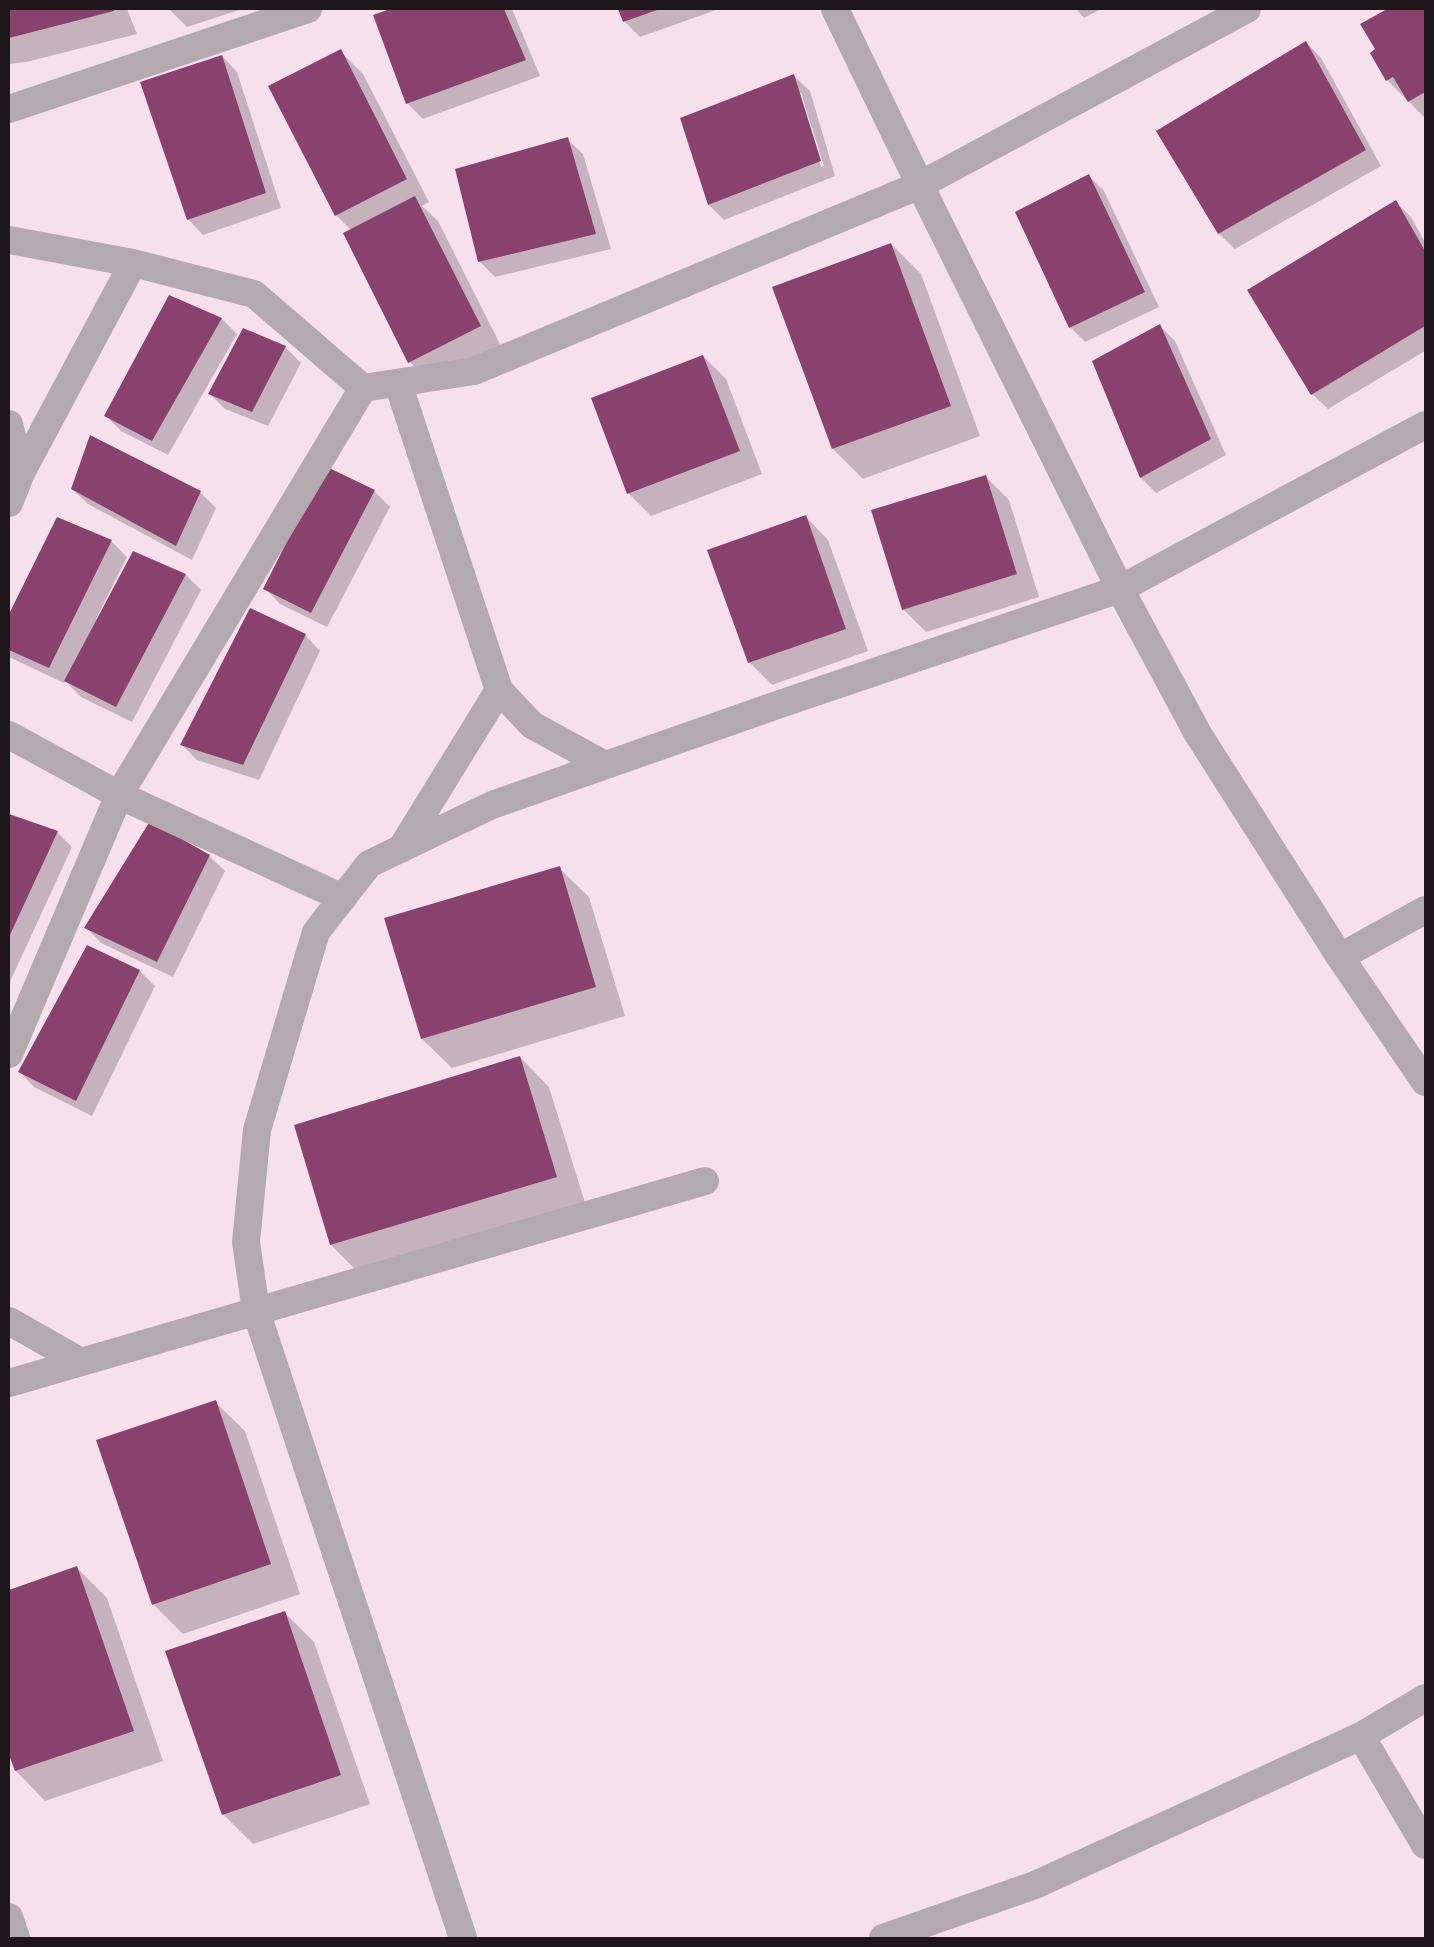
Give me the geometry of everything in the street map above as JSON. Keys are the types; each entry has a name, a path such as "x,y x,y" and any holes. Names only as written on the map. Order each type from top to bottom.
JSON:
{"street":[{"path":"9,109 308,9"},
{"path":"835,9 1120,589 1198,734 1340,957 1425,1082"},
{"path":"9,240 133,263 254,294 363,388 474,371 920,185 1247,9"},
{"path":"9,503 21,473 133,263"},
{"path":"398,383 499,690 532,725 605,765"},
{"path":"9,1054 119,795 363,388"},
{"path":"9,424 21,473"},
{"path":"463,1938 256,1311 246,1242 257,1130 316,932 369,864 492,805 1120,589 1425,425"},
{"path":"402,849 499,690"},
{"path":"9,735 119,795 343,898"},
{"path":"1340,957 1425,910"},
{"path":"9,1383 705,1180"},
{"path":"9,1321 81,1362"},
{"path":"883,1938 1035,1885 1361,1736 1425,1698"},
{"path":"1361,1736 1425,1845"},
{"path":"9,1917 16,1938"}],"building":[{"path":"9,9 114,9 114,11 9,38"},
{"path":"390,9 504,9 526,60 406,104 373,15"},
{"path":"618,9 660,9 623,22"},
{"path":"1387,9 1425,9 1425,92 1408,102 1393,77 1386,81 1370,53 1375,49 1360,24"},
{"path":"1306,41 1366,150 1218,234 1156,131"},
{"path":"341,49 407,179 335,216 268,86"},
{"path":"222,55 266,193 187,220 140,82"},
{"path":"794,74 821,161 708,205 680,118"},
{"path":"568,137 596,234 478,262 455,169"},
{"path":"1089,174 1145,292 1069,328 1015,212"},
{"path":"415,196 481,326 408,363 343,233"},
{"path":"1396,200 1425,251 1425,326 1311,395 1247,290"},
{"path":"891,243 951,406 832,449 772,287"},
{"path":"169,295 222,318 152,441 104,416"},
{"path":"1160,324 1211,439 1140,478 1092,361"},
{"path":"243,328 286,346 252,412 208,394"},
{"path":"703,355 740,451 627,494 591,398"},
{"path":"90,435 201,491 176,546 71,489"},
{"path":"325,466 375,490 311,613 263,589"},
{"path":"986,475 1017,574 902,610 871,510"},
{"path":"806,515 846,629 748,663 707,550"},
{"path":"57,517 112,540 49,668 9,650 9,614"},
{"path":"133,551 186,574 116,707 64,681"},
{"path":"250,608 306,634 243,765 180,745"},
{"path":"9,814 58,831 9,937"},
{"path":"150,821 210,855 157,962 84,928"},
{"path":"560,866 596,987 421,1039 384,918"},
{"path":"87,945 140,970 76,1101 18,1072"},
{"path":"520,1056 557,1177 330,1245 294,1125"},
{"path":"216,1400 271,1564 152,1605 96,1440"},
{"path":"77,1566 134,1731 15,1771 9,1755 9,1590"},
{"path":"285,1611 341,1775 222,1815 165,1651"}]}
